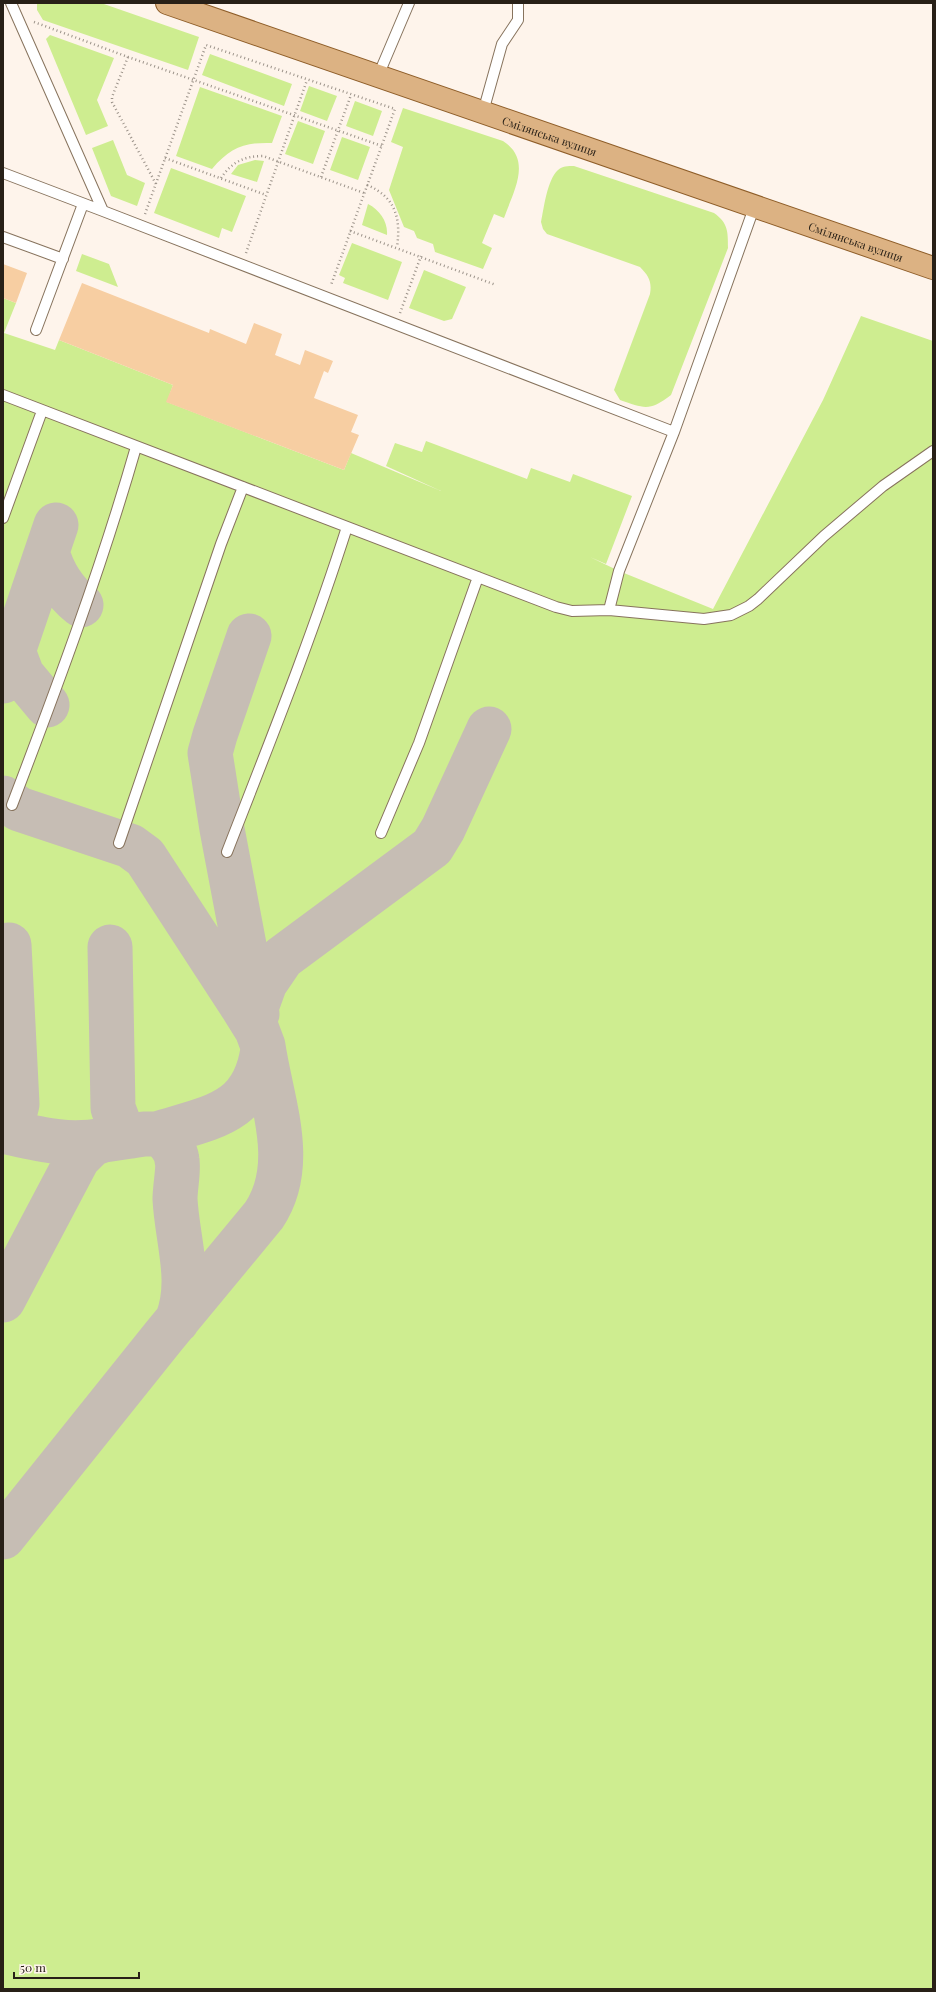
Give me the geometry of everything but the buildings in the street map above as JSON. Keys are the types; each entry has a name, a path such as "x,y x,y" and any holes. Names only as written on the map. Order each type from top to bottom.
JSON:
{"main road":[{"name":"Смілянська вулиця","path":"167,3 755,205 933,268"}],"lane":[{"path":"11,3 103,212"},
{"path":"378,76 409,3"},
{"path":"483,112 502,44 518,20 518,3"},
{"path":"3,173 674,432"},
{"path":"36,330 83,204"},
{"path":"609,610 619,571 674,432 755,205"},
{"path":"3,237 62,259"},
{"path":"3,395 347,528 566,610 609,610 704,619 722,618 740,611 758,599 824,536 883,486 933,451"},
{"path":"3,518 42,411"},
{"path":"12,805 85,606 119,507 136,447"},
{"path":"119,843 221,544 243,487"},
{"path":"227,852 289,693 328,586 347,528"},
{"path":"381,833 419,743 478,577"}],"path":[{"path":"16,15 128,57 382,146"},
{"path":"141,226 206,45 395,109 326,298"},
{"path":"128,57 112,98 112,102 156,184"},
{"path":"242,265 307,80"},
{"path":"321,177 351,95"},
{"path":"221,178 232,165 248,157 263,156 364,193"},
{"path":"165,158 266,195"},
{"path":"367,185 382,193 394,209 399,230 397,248"},
{"path":"350,231 496,285"},
{"path":"395,325 421,256"}],"green space":[{"path":"37,3 101,3 199,37 188,70 43,20 37,10"},
{"path":"50,35 114,58 97,100 108,126 86,135 46,39"},
{"path":"210,54 292,84 284,106 202,75"},
{"path":"309,86 337,96 327,121 300,111"},
{"path":"200,87 282,116 272,143 245,145 238,148 225,156 212,169 176,156"},
{"path":"355,101 382,111 373,136 346,126"},
{"path":"403,108 503,141 512,149 517,157 519,167 516,187 504,218 494,214 482,243 492,248 483,269 435,252 433,244 417,238 414,231 404,227 389,190 403,147 391,142"},
{"path":"298,121 325,131 313,164 285,154"},
{"path":"342,137 370,147 358,180 330,170"},
{"path":"113,140 127,175 145,183 137,206 111,196 92,148"},
{"path":"255,160 264,161 257,182 231,174 238,165"},
{"path":"565,166 574,166 714,213 725,224 728,237 728,248 671,395 652,406 646,407 635,405 620,400 614,390 650,294 651,286 648,276 640,267 547,234 543,229 541,222 546,194 551,180 560,169"},
{"path":"171,168 246,196 232,232 222,228 219,238 154,213"},
{"path":"368,204 380,213 385,221 387,235 362,225"},
{"path":"352,243 402,262 388,300 343,283 345,278 339,275"},
{"path":"82,254 109,264 118,287 76,271"},
{"path":"424,270 466,287 452,319 444,321 409,308"},
{"path":"3,298 16,303 4,333 55,350 59,340 173,385 167,402 344,470 351,453 441,491 386,466 395,443 422,452 426,441 527,479 531,468 570,482 573,474 632,496 606,564 590,557 619,571 713,609 823,400 861,316 933,341 933,1989 3,1989"}],"taxiway":[{"path":"3,681 56,525"},
{"path":"47,552 52,568 60,582 69,594 81,605"},
{"path":"249,636 210,753 222,829 257,1014"},
{"path":"13,651 22,675 47,705"},
{"path":"256,1008 265,983 282,958 432,847 443,829 489,729"},
{"path":"3,798 19,809 130,846 145,857 257,1030 263,1046 276,1110 281,1154 279,1175 274,1195 264,1215 164,1336 3,1537"},
{"path":"3,1125 14,1116 17,1104 9,945"},
{"path":"110,947 113,1108 121,1129 131,1136"},
{"path":"157,1134 212,1117 227,1110 240,1100 250,1087 258,1071 263,1049"},
{"path":"3,1131 53,1141 78,1143 104,1140 92,1144 78,1158 3,1300"},
{"path":"104,1140 144,1134 160,1134 169,1142 175,1153 178,1168 175,1199 176,1214 184,1276 182,1306 177,1321"}]}
